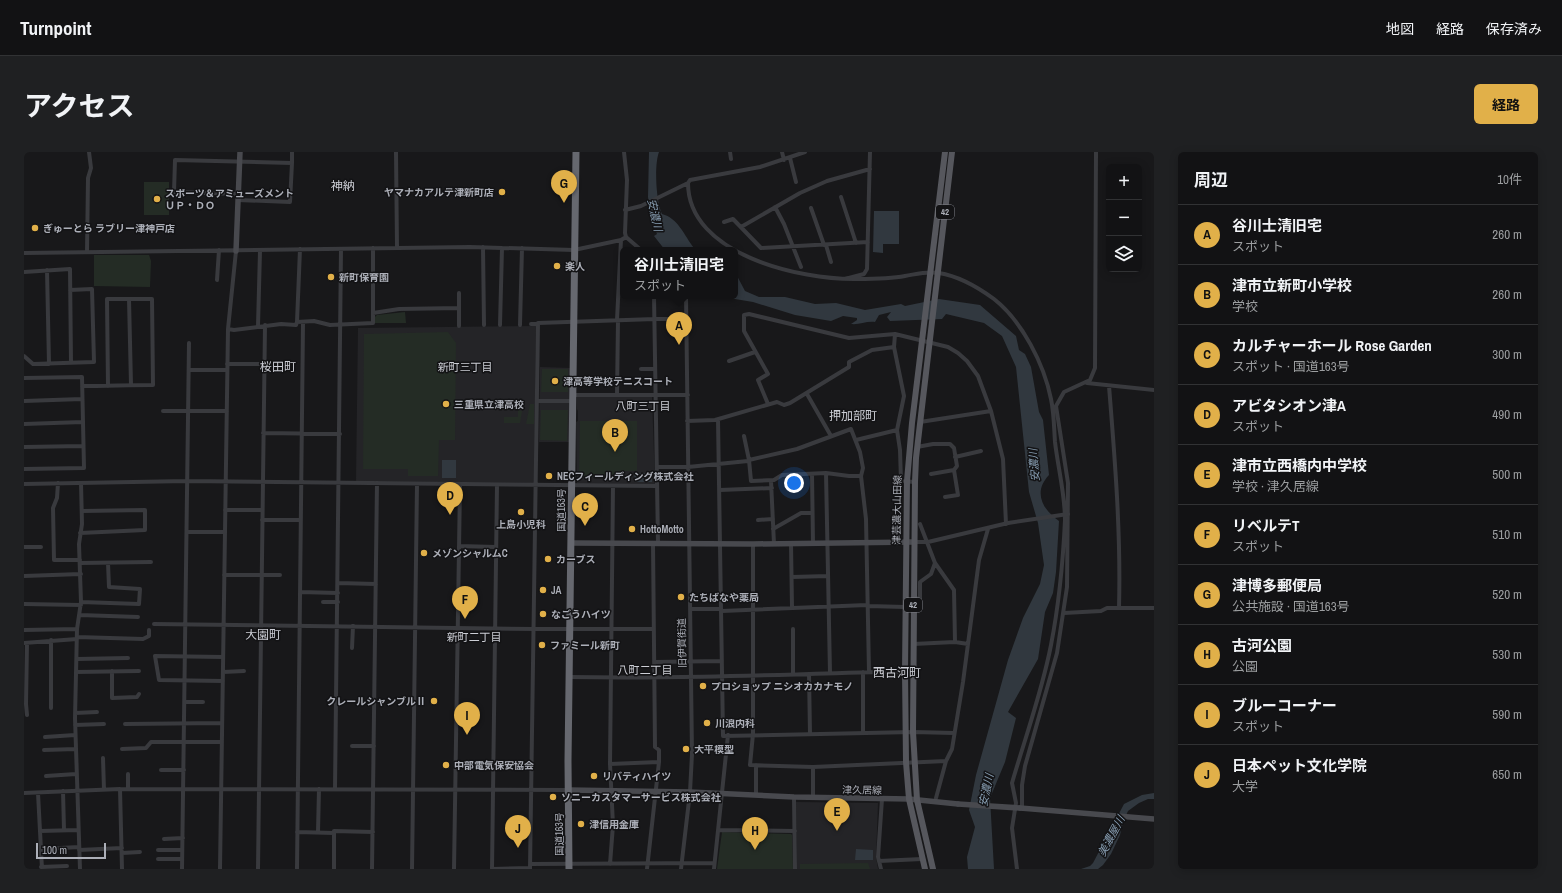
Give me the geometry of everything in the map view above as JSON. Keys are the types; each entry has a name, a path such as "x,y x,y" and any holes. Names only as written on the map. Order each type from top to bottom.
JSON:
{"highway":[{"name":"国道163号","path":"569,866 569,630 576,152"}],"main road":[{"path":"236,251 240,152"},
{"name":"津芸濃大山田線","path":"925,869 909,799 906,762 905,606 907,481 912,423 945,152"},
{"name":"津芸濃大山田線","path":"933,869 917,800 914,762 913,644 915,482 917,447 952,152"},
{"path":"571,543 774,544 914,542"},
{"name":"津久居線","path":"569,790 690,792 814,798 909,799 1154,819"}],"street":[{"path":"87,252 88,178 91,168 89,152"},
{"path":"292,152 292,163 290,202 174,192 175,160 292,163"},
{"path":"396,152 396,247"},
{"path":"624,152 627,180 625,210 626,237 638,247"},
{"path":"730,152 731,159"},
{"path":"782,152 784,160"},
{"path":"625,210 641,206 688,183 690,180 746,170 784,160 805,152"},
{"path":"845,279 864,274 867,269 870,152"},
{"path":"1087,383 1095,368 1096,152"},
{"path":"790,158 796,182"},
{"path":"741,227 800,193 828,181 870,169"},
{"path":"688,183 690,202 700,221 711,232 731,247"},
{"path":"841,197 856,243"},
{"path":"775,207 794,246 801,266"},
{"path":"811,208 831,262"},
{"path":"724,222 734,219 761,248 868,242"},
{"path":"24,253 219,250 260,251 396,247 483,247 574,250 621,240 626,237"},
{"path":"621,240 621,247"},
{"path":"483,247 484,325"},
{"path":"228,328 234,330 265,325 296,325 297,322 304,323 314,321 330,325 373,323 373,248"},
{"path":"500,325 502,248"},
{"path":"520,325 522,248"},
{"path":"297,322 300,249"},
{"path":"335,789 341,249"},
{"path":"217,280 219,250"},
{"path":"220,869 227,364 228,328 236,251"},
{"path":"258,326 260,251"},
{"path":"738,251 753,260 777,268 845,279 892,277 919,272 938,272 958,279 983,292 997,302 1016,321 1035,355 1052,402 1064,512 1062,569 1051,646 1012,783 1016,803 1012,828 1017,869"},
{"path":"617,395 620,267"},
{"path":"24,272 70,269 71,363"},
{"path":"47,270 49,364"},
{"path":"24,356 33,364 94,362 92,289 70,290"},
{"path":"459,293 459,326"},
{"path":"82,386 108,386 153,385 152,299 107,299 108,386"},
{"path":"129,299 131,385"},
{"path":"647,869 657,791 659,762 659,750 656,747 654,678 657,486 654,299"},
{"name":"旧伊賀街道","path":"681,867 690,792 692,754 686,299"},
{"path":"373,313 399,309 459,308"},
{"path":"768,404 758,380 768,374 744,331 744,315 749,314 849,338 895,334 948,346 967,361 978,376 991,411 1003,459 1007,523"},
{"path":"531,324 574,321 655,319 687,320"},
{"path":"297,869 304,323"},
{"path":"530,867 538,324"},
{"path":"258,869 265,325"},
{"path":"895,334 894,347 904,396 897,430 900,450 901,480 915,482"},
{"path":"182,869 189,343"},
{"path":"687,421 718,419 777,402 784,404 790,403 807,394 833,375 849,367 849,362 872,350 894,347"},
{"path":"729,361 755,352"},
{"path":"227,364 264,364"},
{"path":"641,369 655,369"},
{"path":"189,370 227,370"},
{"path":"24,378 82,377 84,468 24,470"},
{"path":"1021,808 1025,766 1056,652 1064,613 1068,562 1068,483 1056,406 1064,392 1087,383 1154,390"},
{"path":"1109,386 1120,549 1119,608"},
{"path":"807,394 831,436"},
{"path":"538,401 617,395 688,396"},
{"path":"24,401 82,399"},
{"path":"163,411 226,411"},
{"path":"920,422 991,411"},
{"path":"718,419 723,736 906,732 954,733"},
{"path":"24,424 83,422"},
{"path":"657,467 688,467 748,461 797,449 851,429 856,440 863,468 861,476 866,542 869,672"},
{"path":"856,440 897,430"},
{"path":"263,433 340,434"},
{"path":"744,436 751,481 771,480 782,475 826,473 861,476"},
{"path":"917,447 933,444 950,444 954,448 957,466 954,470 958,495 946,497"},
{"path":"24,447 83,446"},
{"path":"955,457 981,451"},
{"path":"931,474 954,470"},
{"path":"826,473 830,673"},
{"path":"812,474 813,543"},
{"path":"771,480 774,544"},
{"path":"24,484 187,481 657,486"},
{"path":"58,483 57,498 54,508 54,560 108,563 152,562"},
{"path":"80,869 75,713 77,628 81,604 81,483"},
{"path":"372,869 377,483"},
{"path":"412,869 417,484"},
{"path":"454,869 460,484"},
{"path":"497,485 492,869 647,864 681,867 714,864"},
{"path":"611,866 613,825 610,764 613,486"},
{"path":"720,490 772,488"},
{"path":"80,533 145,530 145,510 82,511"},
{"path":"225,510 262,510"},
{"path":"773,529 801,513 812,512"},
{"path":"914,542 927,542 988,529 1007,523 1068,514"},
{"path":"758,520 773,519"},
{"path":"262,520 301,520"},
{"path":"920,524 935,563 954,590 955,642"},
{"path":"936,798 946,761 952,749 980,560 988,529"},
{"path":"187,532 225,532"},
{"path":"791,543 792,608"},
{"path":"753,544 754,675 750,765 813,767 946,761"},
{"path":"459,546 496,547"},
{"path":"24,547 41,547"},
{"path":"24,604 139,604 140,589 109,587 108,563"},
{"path":"690,609 754,610 829,606 905,606 914,599 920,598 920,582 931,574 935,563"},
{"path":"24,576 81,574"},
{"path":"224,575 280,575"},
{"path":"792,577 828,576"},
{"path":"338,583 376,584"},
{"path":"300,592 338,592"},
{"path":"324,602 338,602"},
{"path":"1064,613 1119,608 1154,608"},
{"path":"80,615 138,616"},
{"path":"154,624 569,630 654,629"},
{"path":"352,626 352,648"},
{"path":"24,630 77,628"},
{"path":"792,629 793,674"},
{"path":"27,715 26,643 77,638 143,639 149,636 149,630"},
{"path":"51,640 51,708"},
{"path":"913,644 955,642 968,644"},
{"path":"223,657 155,656 159,680 223,681"},
{"path":"77,659 128,658"},
{"path":"654,662 722,661"},
{"path":"112,671 112,698 137,697 139,694"},
{"path":"76,672 139,671"},
{"path":"223,672 244,671"},
{"path":"569,677 654,678 913,671"},
{"path":"863,672 863,733"},
{"path":"809,674 810,734"},
{"path":"185,702 203,702"},
{"path":"75,713 97,712"},
{"path":"125,724 184,724 186,722 222,723"},
{"path":"75,724 104,724"},
{"path":"45,737 75,735"},
{"path":"714,869 728,736"},
{"path":"122,750 146,748 151,742 222,742"},
{"path":"352,746 374,746"},
{"path":"44,750 76,748"},
{"path":"103,758 104,790"},
{"path":"610,764 659,762"},
{"path":"756,765 756,795"},
{"path":"813,767 814,798"},
{"path":"161,770 184,770"},
{"path":"46,776 76,774"},
{"path":"128,774 128,789"},
{"path":"24,793 120,789 569,790"},
{"path":"120,789 122,869"},
{"path":"318,832 319,789"},
{"path":"63,791 64,830"},
{"path":"38,792 41,868 67,866"},
{"path":"794,797 795,869"},
{"path":"881,869 879,861 882,799"},
{"path":"40,831 78,830"},
{"path":"719,830 795,831"},
{"path":"297,832 373,832"},
{"path":"334,833 334,869"},
{"path":"164,839 183,838"},
{"path":"41,849 122,850 140,852"},
{"path":"158,850 182,850"},
{"path":"158,859 182,859"},
{"path":"879,861 922,859"}],"shaded area":[{"name":"スポーツ＆アミューズメント ＵＰ・ＤＯ","path":"144,182 169,182 169,215 144,215"},
{"path":"94,255 149,255 151,261 150,287 94,286"},
{"path":"405,312 406,323 375,323 375,317 377,315"},
{"name":"三重県立津高校","path":"536,326 534,483 356,481 358,328"},
{"path":"448,332 456,343 455,440 439,440 438,476 408,476 408,469 363,469 364,334"},
{"path":"540,367 571,368 570,442 539,442"},
{"name":"津高等学校テニスコート","path":"542,369 568,369 568,392 541,392"},
{"path":"577,397 652,397 655,484 577,484"},
{"path":"530,404 534,404 534,424 526,424"},
{"path":"518,410 522,411 520,423 504,423 504,417 518,417"},
{"name":"津高等学校テニスコート","path":"541,410 568,410 567,441 540,440"},
{"path":"580,421 637,421 637,471 622,471 622,477 579,477"},
{"path":"796,802 878,803 876,857 878,869 797,869"},
{"path":"722,832 791,834 793,869 717,869"},
{"path":"868,863 870,869 800,869 800,864"}],"water":[{"name":"安濃川","path":"649,152 659,152 657,158 656,183 658,201 662,214 668,216 677,223 693,247 663,247 654,236 657,234 651,219 648,197"},
{"path":"874,211 899,211 899,244 883,244 883,253 873,252"},
{"name":"安濃川","path":"738,278 745,291 759,297 785,297 815,304 836,303 865,310 901,304 905,306 939,299 980,305 1016,336 1019,350 1025,354 1031,367 1039,412 1043,420 1049,475 1041,488 1042,500 1048,511 1059,521 1056,572 1053,593 1045,612 1038,659 1008,712 1016,718 1005,762 990,798 994,869 968,869 967,857 975,827 969,810 976,775 1008,660 1023,618 1040,584 1044,565 1038,523 1029,492 1016,367 1002,336 984,323 946,314 942,319 890,321 887,317 891,312 879,315 875,322 851,324 857,320 857,318 843,316 831,321 795,315 753,302 735,299 738,299"},
{"path":"442,460 456,460 456,478 442,478"},
{"path":"634,473 652,473 652,482 635,482"},
{"name":"美濃屋川","path":"1154,793 1154,799 1148,799 1139,803 1128,811 1123,822 1120,835 1111,854 1103,865 1098,869 1081,869 1090,866 1093,863 1124,804 1142,795"},
{"path":"856,849 873,850 873,860 855,860"}],"place":[{"name":"ヤマナカアルテ津新町店","path":"502,192"},
{"name":"スポーツ＆アミューズメント ＵＰ・ＤＯ","path":"157,199"},
{"name":"津博多郵便局","path":"564,203"},
{"name":"ぎゅーとら ラブリー津神戸店","path":"35,228"},
{"name":"楽人","path":"557,266"},
{"name":"新町保育園","path":"331,277"},
{"name":"谷川士清旧宅","path":"679,345"},
{"name":"津高等学校テニスコート","path":"555,381"},
{"name":"三重県立津高校","path":"446,404"},
{"name":"津市立新町小学校","path":"615,452"},
{"name":"NECフィールディング株式会社","path":"549,476"},
{"name":"上島小児科","path":"521,512"},
{"name":"アビタシオン津A","path":"450,515"},
{"name":"カルチャーホール Rose Garden","path":"585,526"},
{"name":"HottoMotto","path":"632,529"},
{"name":"メゾンシャルムC","path":"424,553"},
{"name":"カーブス","path":"548,559"},
{"name":"JA","path":"543,590"},
{"name":"たちばなや薬局","path":"681,597"},
{"name":"なごうハイツ","path":"543,614"},
{"name":"リベルテT","path":"465,619"},
{"name":"ファミール新町","path":"542,645"},
{"name":"プロショップ ニシオカカナモノ","path":"703,686"},
{"name":"クレールシャンブルⅡ","path":"434,701"},
{"name":"川浪内科","path":"707,723"},
{"name":"ブルーコーナー","path":"467,735"},
{"name":"大平模型","path":"686,749"},
{"name":"中部電気保安協会","path":"446,765"},
{"name":"リバティハイツ","path":"594,776"},
{"name":"ソニーカスタマーサービス株式会社","path":"553,797"},
{"name":"津信用金庫","path":"581,824"},
{"name":"津市立西橋内中学校","path":"837,831"},
{"name":"日本ペット文化学院","path":"518,848"},
{"name":"古河公園","path":"755,850"}],"district":[{"name":"神納","path":"343,186"},
{"name":"桜田町","path":"278,367"},
{"name":"新町三丁目","path":"465,367"},
{"name":"八町三丁目","path":"643,406"},
{"name":"押加部町","path":"853,416"},
{"name":"大園町","path":"263,635"},
{"name":"新町二丁目","path":"474,637"},
{"name":"八町二丁目","path":"645,670"},
{"name":"西古河町","path":"897,673"}]}
